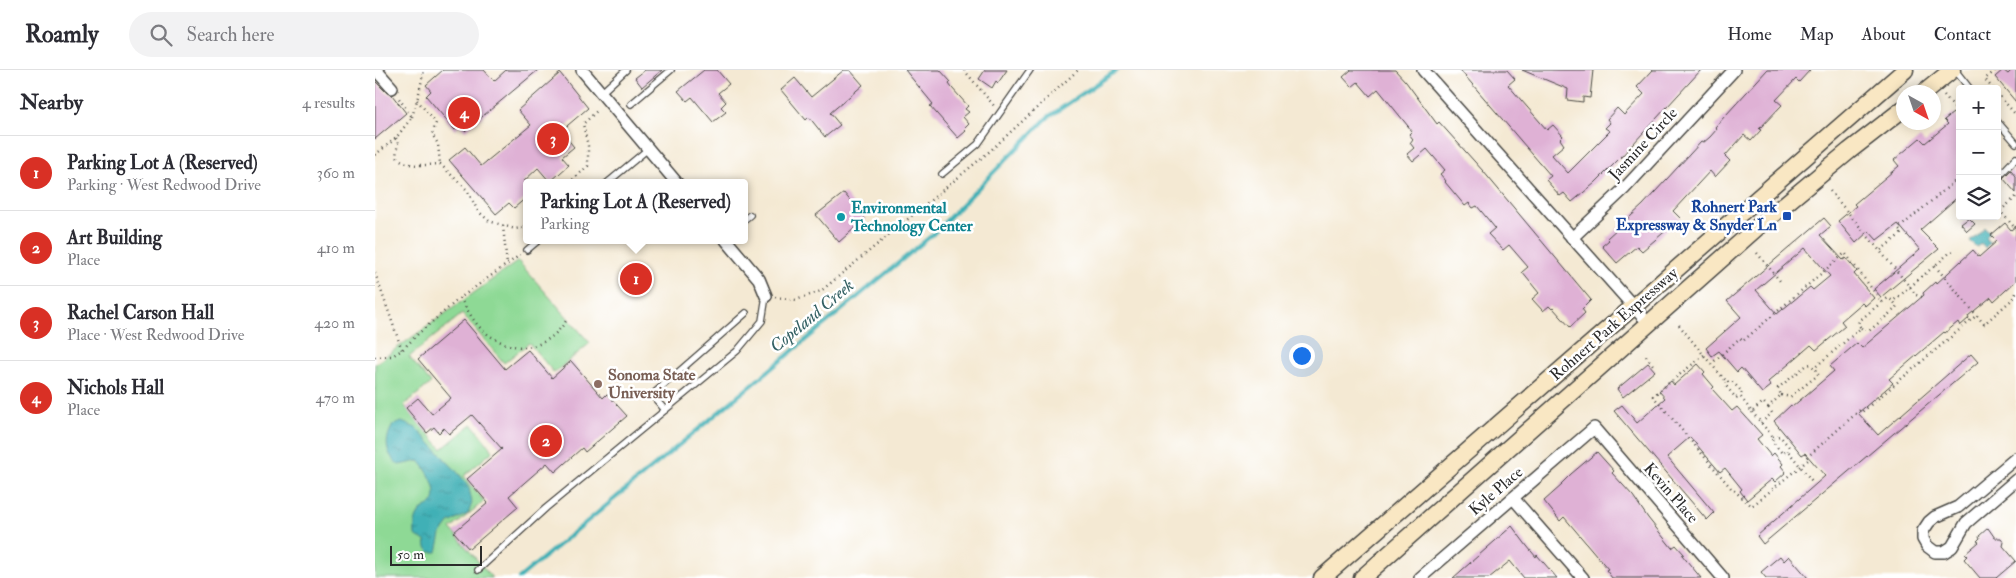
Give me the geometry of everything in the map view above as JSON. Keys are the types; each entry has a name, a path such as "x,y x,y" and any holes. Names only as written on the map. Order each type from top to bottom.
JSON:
{"main road":[{"name":"Rohnert Park Expressway","path":"1323,578 1638,311 1905,70"},
{"path":"1934,85 1953,70"},
{"name":"Rohnert Park Expressway","path":"1362,578 1761,224 1849,150 1896,114"}],"street":[{"path":"376,70 392,88"},
{"path":"582,70 674,179"},
{"path":"1423,70 1638,311"},
{"name":"Jasmine Circle","path":"1572,238 1625,188 1734,70"},
{"path":"729,244 759,279 766,296"},
{"name":"Kyle Place","path":"1420,578 1594,428"},
{"name":"Kevin Place","path":"1594,428 1723,578"},
{"path":"2016,458 1958,507 1935,517 1929,522 1923,531 1923,539 1927,546 1935,552 1944,552 1952,547 1966,524 2016,480"},
{"path":"1513,498 1583,578"}],"lane":[{"path":"601,92 626,70"},
{"path":"631,104 671,70"},
{"path":"942,174 978,144 1030,70"},
{"path":"1953,70 1966,85"},
{"path":"2001,126 2016,143"},
{"path":"612,179 648,149"},
{"path":"2000,175 2016,158"},
{"path":"527,250 534,244"},
{"path":"478,570 546,508 737,351 762,321 766,296"},
{"path":"665,410 652,395 746,313"}],"path":[{"path":"375,155 396,138 412,117 424,70"},
{"path":"964,70 1000,112"},
{"path":"766,296 796,300 821,291 990,151 1078,70"},
{"path":"1990,85 1985,79 1996,70"},
{"path":"392,88 412,117"},
{"path":"1943,94 1956,109"},
{"path":"2001,98 2016,115"},
{"path":"417,100 435,123 433,134 438,144 440,164 467,190 478,210 489,221 515,229 523,228"},
{"path":"573,179 587,166 588,146 583,124 598,110"},
{"path":"396,138 398,142 396,156 402,162 416,165 440,164"},
{"path":"1881,250 1902,233 1898,228 1956,180"},
{"path":"1830,191 1881,250 1916,295 1922,297"},
{"path":"2016,197 2000,210 2016,229"},
{"path":"503,226 507,265"},
{"path":"375,357 392,356 402,350 419,332 460,298 527,250"},
{"path":"1893,301 1953,250"},
{"path":"1757,253 1780,281"},
{"path":"1711,364 1740,338 1743,341 1845,253 1882,302"},
{"path":"1935,266 1984,324 2015,297 2016,293"},
{"path":"375,273 384,294 402,350"},
{"path":"460,298 485,332 518,348 528,348 549,340 566,321"},
{"path":"1888,298 1897,306 1869,331 1865,331 1858,324 1859,321 1882,302 1888,298"},
{"path":"1703,355 1653,396 1731,488 1752,506 1807,460 1806,458 1860,410 1862,412 1977,315"},
{"path":"1679,326 1727,382 1731,382 1742,392 1740,396 1773,437 1772,441 1782,453 1788,451"},
{"path":"1814,368 1861,328"},
{"path":"1646,356 1653,365 1651,366"},
{"path":"1811,364 1814,368 1819,372 1817,375 1790,397 1786,398 1781,395 1778,388 1807,365 1811,364"},
{"path":"1727,382 1726,386 1736,398 1740,396"},
{"path":"1768,407 1781,395"},
{"path":"1751,412 1763,402 1768,407 1772,413 1761,423"},
{"path":"1773,437 1780,436 1789,447 1788,451 1812,481"}],"green space":[{"path":"518,261 590,343 554,373 529,343 504,363 462,314 409,357 431,383 404,405 442,449 472,424 493,451 464,476 484,501 451,529 492,578 375,578 375,364"}],"water":[{"path":"1985,227 1990,233 1986,237 1990,243 1985,248 1981,243 1976,247 1970,241"},
{"path":"402,422 416,428 460,475 469,488 472,503 468,514 449,523 441,534 437,552 430,552 426,548 425,541 415,535 417,516 425,507 432,503 434,498 435,493 432,481 426,469 419,461 399,465 394,461 387,446 388,436 393,425"}],"building":[{"path":"443,70 484,70 494,81 506,70 538,70 465,131 460,125 455,130 426,96 431,91 426,85"},
{"path":"645,70 662,70 642,87 635,78"},
{"path":"704,70 717,70 729,84 718,93 726,102 721,107 726,112 713,122 692,97 687,101 678,91"},
{"path":"844,70 850,70 863,85 830,113 840,125 825,137 809,117 806,120 781,90 795,78 811,97"},
{"path":"905,70 940,70 951,82 949,84 952,88 968,106 965,109 969,112 963,117 969,124 964,129 966,131 958,138 930,106 933,104"},
{"path":"985,70 1007,70 992,88 979,79"},
{"path":"1351,70 1395,70 1437,124 1439,122 1483,171 1591,300 1582,309 1585,313 1570,327 1553,308 1549,306 1543,311 1532,299 1539,293 1522,272 1528,267 1509,245 1503,250 1488,234 1495,228 1477,206 1473,208 1469,203 1465,206 1440,174 1445,170 1427,149 1413,161 1407,154 1414,148 1410,143 1413,139 1409,134 1412,131 1378,89 1370,96 1358,82 1352,87 1343,77"},
{"path":"1460,70 1507,70 1515,79 1508,85 1547,130 1553,125 1563,136 1560,139 1564,145 1552,155 1568,173 1610,131 1605,128 1610,123 1607,119 1617,108 1624,115 1644,94 1637,87 1653,70 1701,70 1621,157 1595,183 1572,202 1564,193 1560,196 1546,180 1551,176"},
{"path":"1522,70 1593,70 1590,98 1583,97 1583,102 1567,100 1568,89"},
{"path":"1767,70 1810,70 1799,82 1796,79 1776,100 1782,105 1759,129 1761,130 1751,141 1744,135 1725,156 1730,161 1715,177 1710,171 1673,211 1681,219 1671,230 1669,228 1642,251 1637,246 1617,263 1602,246 1609,240 1607,238 1643,205 1701,142 1703,143 1710,137 1717,129 1715,127"},
{"path":"2003,70 2008,74 2012,70 2016,70 2016,102 1995,77"},
{"path":"560,73 588,108 561,131 574,147 562,157 569,165 553,179 547,179 538,168 526,179 523,179 523,200 514,208 509,203 496,214 449,160 465,147 481,166 531,125 518,110"},
{"path":"375,81 387,93 392,95 406,113 375,139"},
{"path":"1953,113 1956,116 1956,198 1920,230 1939,249 1881,297 1874,289 1920,250 1898,224 1877,240 1869,231 1856,243 1838,221 1856,206 1854,204 1899,166 1894,160 1920,138 1925,143 1948,124 1944,120"},
{"path":"2011,170 2016,176 2016,193 2003,178"},
{"name":"Environmental Technology Center","path":"844,193 865,219 839,242 816,215"},
{"path":"1824,218 1831,226 1820,235 1843,260 1846,258 1857,271 1854,274 1874,298 1865,306 1862,303 1841,321 1845,326 1816,350 1811,345 1768,382 1771,386 1762,393 1741,368 1737,372 1719,351 1712,356 1706,348 1741,317 1727,301","holes":["1805,248 1830,276 1813,290 1810,287 1777,314 1756,290"]},
{"path":"1966,220 1971,220 1975,224 1967,231 1961,224"},
{"path":"2005,223 2011,230 2016,226 2016,281 1994,301 1991,297 1968,316 1969,318 1960,326 1958,322 1944,332 1889,379 1893,383 1858,413 1878,435 1971,354 1978,362 1763,544 1757,536 1825,476 1805,453 1802,455 1774,421 1834,371 1830,366 1857,343 1862,348 1973,250 1979,257 1997,241 1991,235"},
{"path":"464,320 505,369 528,350 552,378 571,361 603,398 607,394 627,416 585,452 582,448 555,472 547,463 509,496 518,507 469,549 454,532 488,503 467,479 502,449 472,415 449,434 444,428 439,433 434,427 427,433 406,408 418,398 432,414 451,398 418,359"},
{"path":"1648,363 1655,371 1623,397 1617,389"},
{"path":"1698,364 1705,372 1703,374 1714,387 1712,389 1732,411 1737,407 1762,435 1757,439 1771,456 1774,453 1783,464 1781,466 1786,472 1775,482 1772,479 1747,500 1740,491 1742,489 1725,468 1720,472 1690,437 1667,457 1714,513 1707,520 1614,411 1622,405 1637,423 1665,398 1659,391 1671,381 1674,385"},
{"path":"1597,452 1614,471 1612,473 1633,496 1672,548 1676,545 1701,578 1612,578 1606,570 1608,569 1564,517 1560,521 1544,501"},
{"path":"1512,526 1536,557 1537,555 1557,578 1524,578 1510,561 1489,578 1453,578"},
{"path":"1988,528 1995,538 2001,538 2004,542 2003,546 2016,561 1996,578 1980,578 1964,559 1967,556 1965,554 1979,542 1977,541 1980,538 1979,536"},
{"path":"1780,556 1784,561 1789,556 1808,578 1766,578 1761,572"}],"waterway":[{"name":"Copeland Creek","path":"519,578 932,235 1047,118 1117,70"}],"place":[{"name":"Nichols Hall","path":"464,113"},
{"name":"Rachel Carson Hall","path":"553,139"},
{"name":"Rohnert Park Expressway & Snyder Ln","path":"1787,216"},
{"name":"Environmental Technology Center","path":"841,217"},
{"name":"Parking Lot A (Reserved)","path":"636,279"},
{"name":"Sonoma State University","path":"598,384"},
{"name":"Art Building","path":"546,441"}]}
